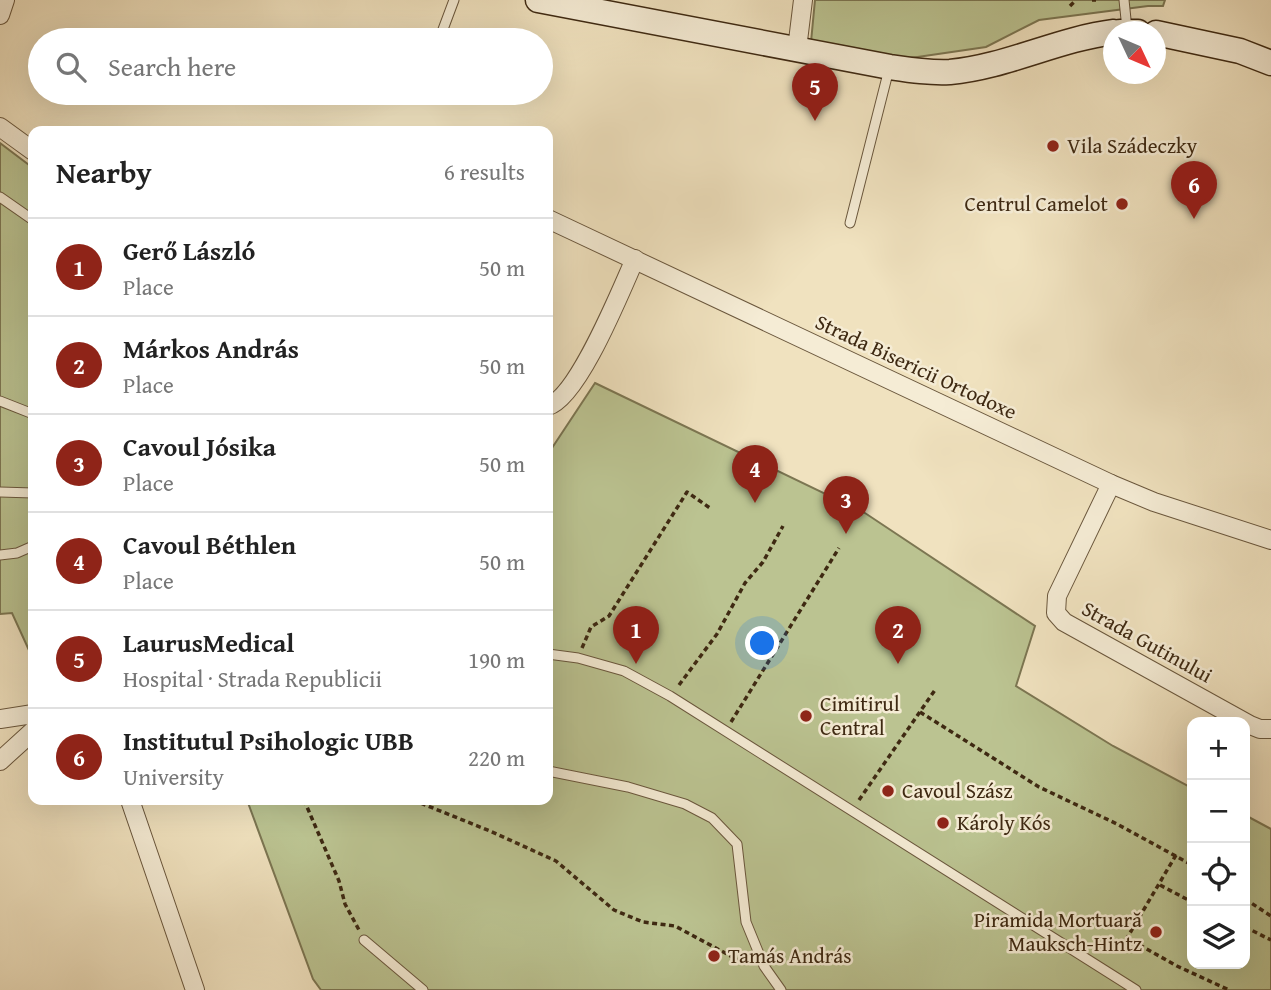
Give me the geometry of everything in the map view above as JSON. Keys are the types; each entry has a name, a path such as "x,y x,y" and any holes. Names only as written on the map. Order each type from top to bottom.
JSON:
{"street":[{"path":"0,15 5,0"},
{"path":"538,0 917,71 953,72 998,62 1067,41 1103,34"},
{"path":"797,49 803,0"},
{"path":"1166,35 1240,51 1271,63"},
{"path":"0,127 28,147"},
{"name":"Strada Bisericii Ortodoxe","path":"553,221 1111,484 1165,506 1271,540"},
{"path":"553,404 568,390 583,366 635,259"},
{"name":"Strada Gutinului","path":"1111,484 1057,596 1056,614 1064,622 1250,725 1271,729"},
{"path":"0,719 28,715"},
{"path":"0,761 28,736"},
{"path":"132,805 195,990"}],"lane":[{"path":"444,28 454,0"},
{"path":"1124,0 1126,21"},
{"path":"850,223 890,67"},
{"path":"0,197 28,217"},
{"path":"0,401 28,412"},
{"path":"0,492 28,493"},
{"path":"0,555 18,553 28,548"},
{"path":"553,655 578,658 624,671 670,696 1136,990"},
{"path":"553,772 628,787 685,804 712,818 737,844 746,922 764,966 781,990"},
{"path":"364,940 423,990"}],"path":[{"path":"1070,6 1076,0"},
{"path":"578,658 591,627 609,616 687,492 710,508"},
{"path":"670,696 717,634 745,583 763,562 783,526"},
{"path":"726,730 839,548"},
{"path":"852,811 935,690"},
{"path":"920,712 1039,787 1187,862"},
{"path":"306,805 339,881 345,904 364,940"},
{"path":"425,805 556,861 614,910 643,922 675,926 740,961 764,966"},
{"path":"1177,855 1127,938 1177,967 1229,990"},
{"path":"1159,885 1187,899"},
{"path":"1250,902 1271,916"},
{"path":"1250,930 1271,940"}],"green space":[{"path":"815,0 1165,0 1163,6 1039,20 986,47 897,60 811,42"},
{"path":"0,143 28,164 28,648 12,613 0,614"},
{"name":"Cimitirul Central","path":"595,383 865,513 1035,626 1016,686 1113,746 1187,785 1187,969 1250,969 1250,818 1271,829 1271,990 321,990 313,979 249,805 553,805 553,446"}],"place":[{"name":"LaurusMedical","path":"815,121"},
{"name":"Vila Szádeczky","path":"1053,146"},
{"name":"Centrul Camelot","path":"1122,204"},
{"name":"Institutul Psihologic UBB","path":"1194,219"},
{"name":"Cavoul Béthlen","path":"755,503"},
{"name":"Cavoul Jósika","path":"846,534"},
{"name":"Gerő László","path":"636,664"},
{"name":"Márkos András","path":"898,664"},
{"name":"Cimitirul Central","path":"806,716"},
{"name":"Cavoul Szász","path":"888,791"},
{"name":"Károly Kós","path":"943,823"},
{"name":"Piramida Mortuară Mauksch-Hintz","path":"1156,932"},
{"name":"Tamás András","path":"714,956"}]}
